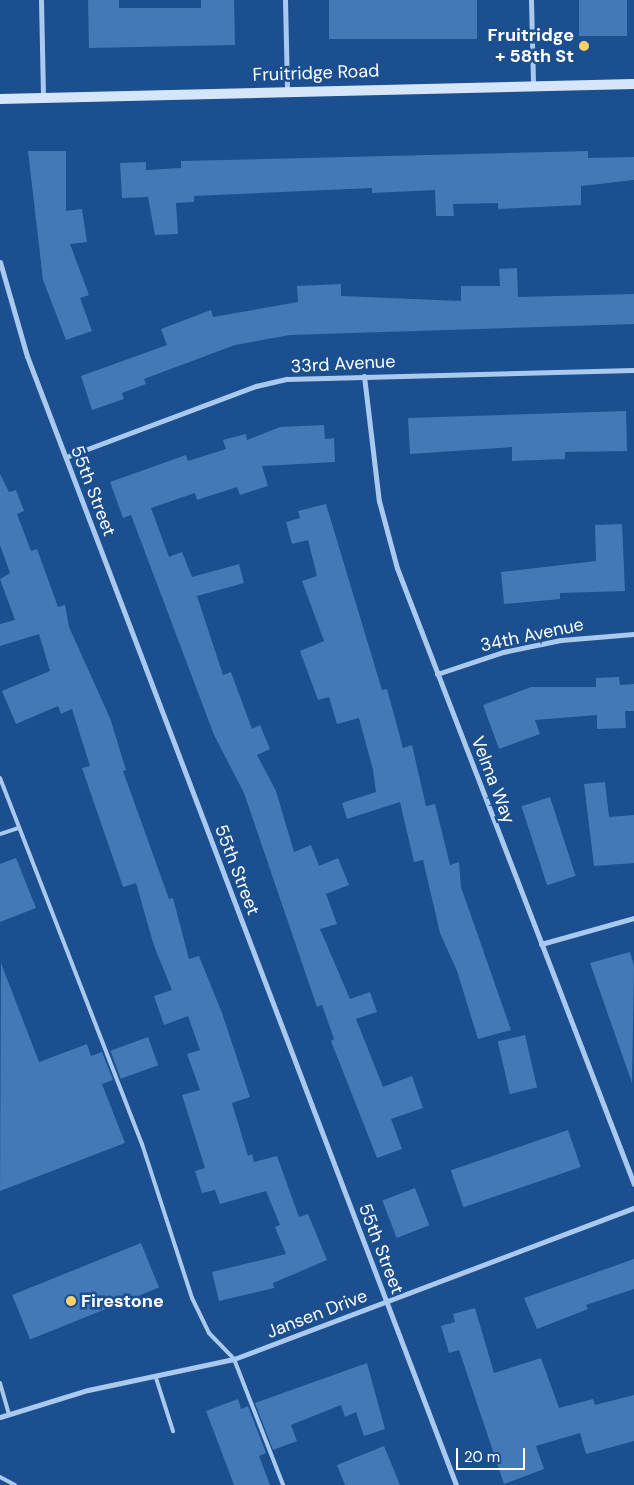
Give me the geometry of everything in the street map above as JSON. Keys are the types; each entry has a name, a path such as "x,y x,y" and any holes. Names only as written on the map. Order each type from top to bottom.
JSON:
{"main road":[{"name":"Fruitridge Road","path":"0,99 533,84 634,84"}],"street":[{"path":"41,0 42,97"},
{"path":"285,0 287,90"},
{"path":"531,0 533,84"},
{"name":"55th Street","path":"0,262 27,356 456,1485"},
{"name":"33rd Avenue","path":"66,457 256,386 287,379 634,370"},
{"name":"Velma Way","path":"364,376 379,501 397,568 634,1184"},
{"name":"34th Avenue","path":"437,674 503,652 560,640 634,634"},
{"path":"541,944 634,918"},
{"name":"Jansen Drive","path":"0,1416 88,1390 156,1378 234,1359 634,1208"}],"lane":[{"path":"0,778 142,1144 192,1298 209,1332 234,1359 283,1485"},
{"path":"0,834 18,828"},
{"path":"156,1378 174,1431"},
{"path":"0,1382 9,1414"},
{"path":"0,1477 15,1485"}],"building":[{"path":"88,0 119,0 119,8 201,8 201,0 234,0 235,45 89,48"},
{"path":"329,0 477,0 477,39 329,39"},
{"path":"579,0 627,0 627,36 579,36"},
{"path":"28,151 66,151 66,211 82,209 87,242 70,244 89,295 80,298 92,331 66,340 43,280"},
{"path":"588,151 588,158 634,157 634,180 581,186 581,205 498,209 498,203 453,204 454,216 436,216 435,190 372,193 372,188 194,196 194,202 176,203 178,234 155,235 148,197 122,198 120,163 146,162 146,170 181,168 181,161"},
{"path":"517,268 518,297 634,294 634,324 290,335 235,345 144,379 146,384 122,393 124,399 92,410 81,376 167,345 161,329 211,310 213,317 298,302 297,286 341,284 341,296 461,301 461,286 500,286 499,269"},
{"path":"626,411 627,451 565,452 565,459 512,461 512,447 410,454 408,418"},
{"path":"324,425 325,439 334,438 335,462 262,466 268,486 240,495 237,487 197,500 195,493 151,508 169,557 182,552 192,577 239,564 244,583 197,596 223,675 231,672 252,729 260,725 270,749 257,755 276,791 294,852 311,845 319,866 338,858 349,885 326,894 337,924 320,929 350,999 370,992 377,1012 356,1019 383,1087 412,1076 423,1108 391,1119 402,1149 377,1158 331,1041 334,1039 322,1005 317,1007 244,793 214,735 131,515 123,518 110,482 186,455 188,461 226,449 223,440 246,434 247,440 280,427"},
{"path":"0,474 9,492 16,490 24,511 17,514 31,551 37,549 58,607 65,605 69,627 110,718 126,770 123,771 169,899 173,898 189,959 199,956 222,1013 250,1097 232,1103 248,1156 252,1154 254,1162 277,1156 299,1217 308,1214 327,1260 273,1283 274,1288 219,1301 212,1272 286,1254 275,1227 280,1225 266,1191 220,1204 215,1190 202,1193 195,1171 205,1168 182,1095 200,1090 187,1054 200,1050 188,1016 164,1025 154,996 172,990 154,946 136,883 123,887 82,768 90,766 72,709 61,714 58,706 16,724 2,691 50,671 39,634 0,646 0,624 15,620 0,579 10,573 0,545"},
{"path":"326,504 382,690 387,689 403,748 412,745 426,806 435,804 450,865 459,862 461,887 511,1030 478,1039 457,971 440,933 423,860 414,862 400,802 347,819 342,803 376,792 373,770 359,718 337,724 329,697 318,700 300,651 324,641 302,581 317,576 308,540 292,544 286,522 300,518 298,511"},
{"path":"622,524 625,591 560,593 560,599 504,604 501,572 596,561 595,525"},
{"path":"619,677 620,685 634,684 634,711 625,711 626,728 597,729 597,715 535,720 540,734 499,749 483,705 531,687 596,687 596,678"},
{"path":"605,782 609,817 634,815 634,863 594,866 584,784"},
{"path":"550,797 576,876 547,885 521,806"},
{"path":"16,858 36,908 0,922 0,864"},
{"path":"630,952 634,966 632,1083 590,963"},
{"path":"1,963 39,1062 87,1044 91,1056 102,1052 113,1080 102,1084 125,1143 0,1191"},
{"path":"525,1035 537,1088 510,1094 498,1041"},
{"path":"148,1037 158,1065 121,1079 110,1051"},
{"path":"568,1130 581,1167 463,1207 451,1170"},
{"path":"415,1188 429,1225 397,1238 382,1201"},
{"path":"141,1243 159,1288 30,1340 12,1295"},
{"path":"634,1259 634,1289 586,1305 588,1309 537,1329 524,1298"},
{"path":"475,1308 494,1373 541,1358 559,1408 593,1399 595,1405 634,1395 634,1441 586,1454 580,1433 536,1446 544,1469 504,1484 459,1350 449,1353 441,1326 455,1322 453,1314"},
{"path":"367,1363 385,1429 364,1436 356,1412 345,1417 341,1405 291,1425 297,1441 273,1450 255,1403"},
{"path":"238,1399 241,1409 248,1406 266,1453 259,1456 270,1485 234,1485 206,1411"},
{"path":"384,1446 400,1485 345,1485 337,1465"}],"place":[{"name":"Fruitridge + 58th St","path":"584,46"},
{"name":"Firestone","path":"71,1301"}]}
